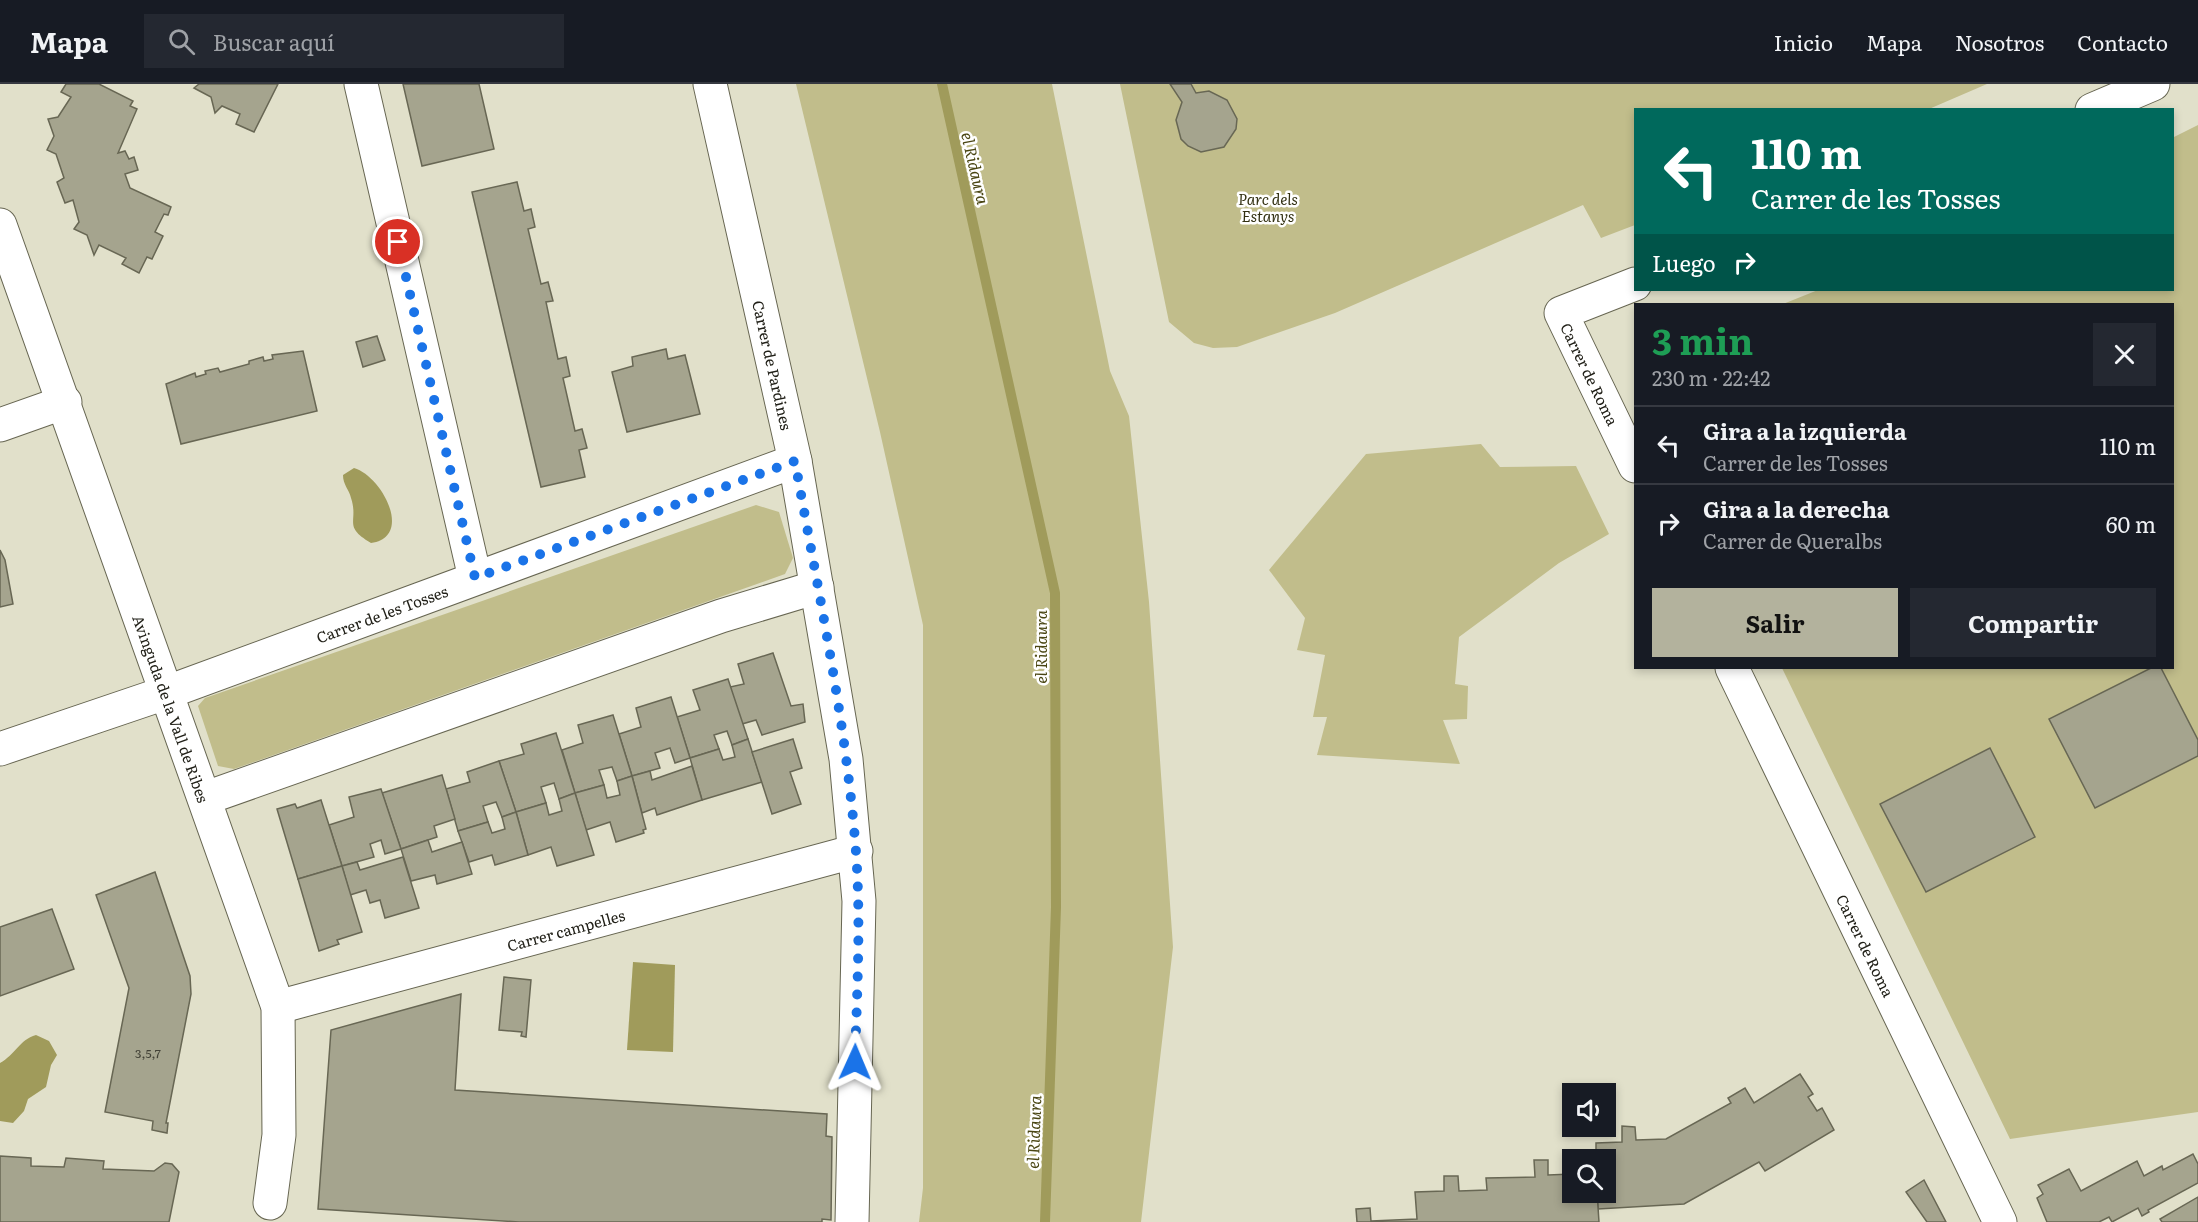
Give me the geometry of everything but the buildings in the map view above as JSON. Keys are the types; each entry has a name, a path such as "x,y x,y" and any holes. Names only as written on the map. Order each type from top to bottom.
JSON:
{"street":[{"path":"361,84 475,578"},
{"name":"Carrer de Pardines","path":"710,84 795,461 846,759 859,901 852,1222"},
{"path":"2097,108 2153,84"},
{"name":"Avinguda de la Vall de Ribes","path":"0,225 206,798 278,1007 279,1134 266,1216"},
{"name":"Carrer de Roma","path":"1634,284 1561,313 1634,464"},
{"path":"0,425 65,402"},
{"name":"Carrer de les Tosses","path":"0,749 168,692 795,461"},
{"path":"206,798 721,616 817,587"},
{"name":"Carrer de Roma","path":"1732,669 2000,1222"},
{"name":"Carrer campelles","path":"278,1007 856,851"}],"green space":[{"path":"796,84 1052,84 1110,371 1129,416 1149,602 1173,947 1141,1222 919,1222 923,1188 923,625 880,432"},
{"name":"Parc dels Estanys","path":"1120,84 1987,84 1931,108 1634,108 1634,225 1601,238 1583,205 1335,313 1237,347 1213,348 1194,343 1169,322"},
{"path":"2198,125 2198,1112 2010,1139 1782,669 2174,669 2174,303 1786,303 1816,291 2174,291 2174,137"},
{"path":"1481,444 1500,467 1576,466 1609,534 1559,563 1459,637 1455,684 1468,686 1467,719 1443,720 1460,764 1317,755 1327,717 1313,717 1325,655 1297,650 1305,618 1269,570 1366,454"},
{"path":"756,505 779,512 793,558 785,574 234,769 218,766 198,706 205,698"}],"shaded area":[{"path":"354,468 365,473 375,482 389,506 392,519 390,530 384,538 371,543 354,528 353,506 343,475"},
{"path":"633,962 675,965 673,1052 627,1050"},
{"path":"36,1035 49,1041 57,1055 51,1065 46,1087 28,1099 24,1111 13,1123 0,1121 0,1063 25,1040"}],"waterway":[{"name":"el Ridaura","path":"942,84 1055,593 1056,907 1045,1222"}],"route":[{"path":"398,242 475,578 795,461 846,759 856,851 859,901 855,1062"}]}
